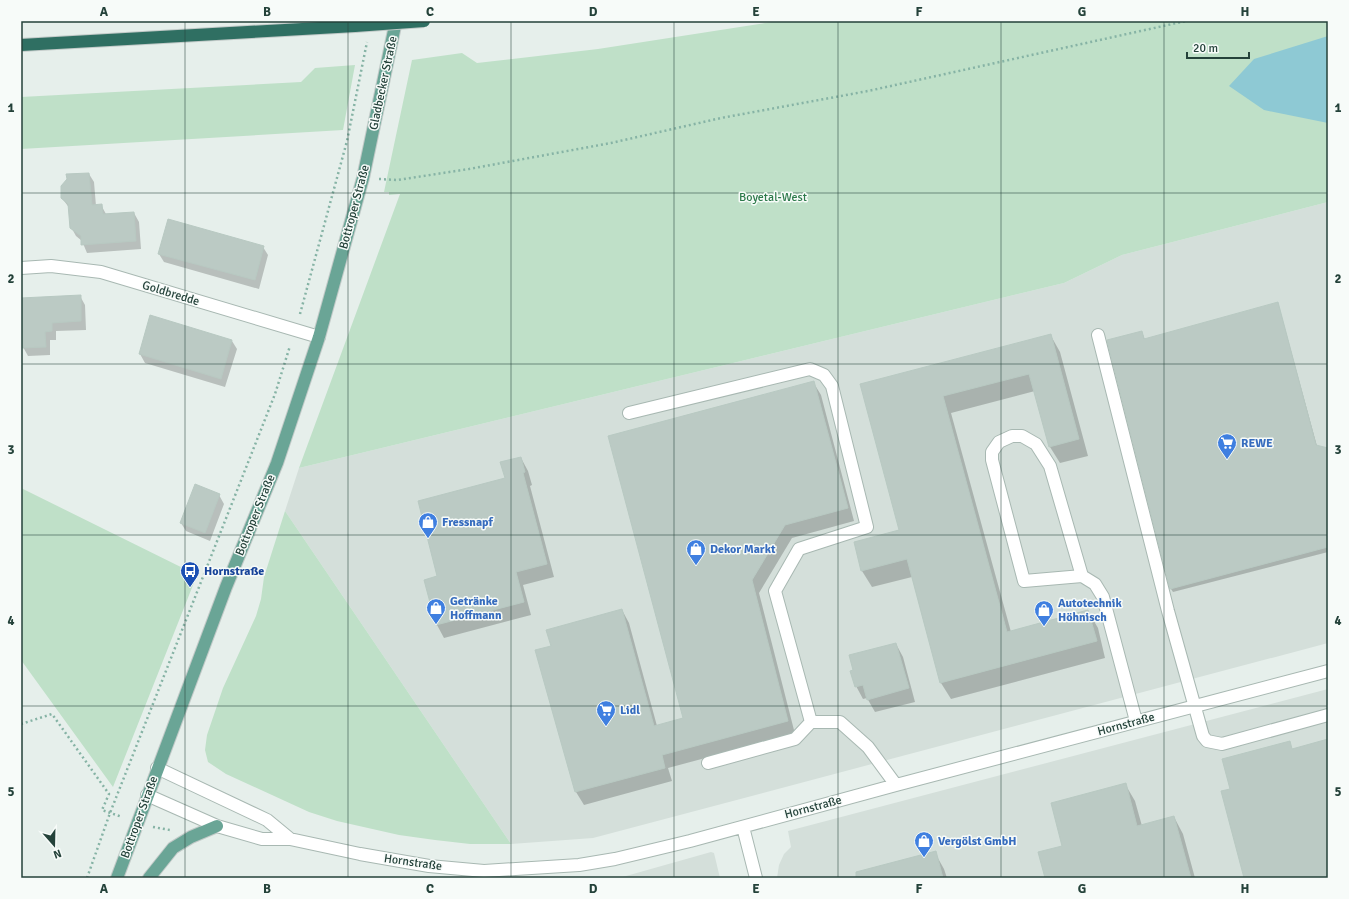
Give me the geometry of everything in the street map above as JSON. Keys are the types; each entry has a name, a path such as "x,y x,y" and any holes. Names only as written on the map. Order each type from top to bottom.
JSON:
{"highway":[{"path":"21,45 77,43 424,21"}],"main road":[{"name":"Gladbecker Straße","path":"370,144 396,21"},
{"name":"Bottroper Straße","path":"117,878 226,587 277,463 319,337 363,178 370,144"},
{"path":"149,878 173,848 191,837 217,826"}],"street":[{"name":"Goldbredde","path":"21,268 51,266 101,272 319,337"},
{"path":"1098,335 1202,736 1207,741 1222,744 1328,715"},
{"path":"629,413 810,369 824,375 832,386 867,527 799,549 775,591 811,722"},
{"path":"1082,576 1050,466 1036,444 1022,436 1012,436 999,442 992,452 992,460 1024,581 1082,576 1095,584 1103,597 1136,721"},
{"name":"Hornstraße","path":"147,795 217,826 262,840 290,839 360,854 429,866 484,871 579,866 615,860 743,827 896,784 1328,671"},
{"path":"708,763 795,739 811,722 840,722 868,747 896,784"},
{"name":"Hornstraße","path":"157,768 267,820 290,839"},
{"path":"743,827 756,878"}],"path":[{"path":"363,178 397,180 611,143 721,118 868,91 1186,21"},
{"path":"87,878 110,813 275,394 295,330 347,141 369,36"},
{"path":"21,724 52,714 109,794 102,810 137,823"}],"shaded area":[{"path":"1328,202 1328,643 593,838 511,844 285,511 299,468 1064,283 1122,255"},
{"path":"1328,689 1328,878 777,878 779,865 784,854 791,847 788,831"},
{"path":"711,852 714,853 720,878 619,878"}],"green space":[{"name":"Boyetal-West","path":"778,21 1328,21 1328,202 1122,255 1064,283 299,468 400,194 389,195 389,192 384,192 412,60 462,53 477,63 598,49"},
{"path":"355,65 343,130 21,149 21,97 301,82 315,68"},
{"path":"21,488 197,575 113,787 21,660"},
{"path":"285,511 511,844 470,844 435,840 399,835 337,821 309,812 226,774 208,762 205,750 207,735 223,688 256,616 261,599 264,577"}],"water":[{"path":"1328,36 1328,123 1264,110 1229,86 1254,59"}],"building":[{"path":"89,173 92,205 102,204 103,214 134,212 136,241 81,245 81,236 70,228 68,204 61,198 61,186 67,179 66,174"},
{"path":"168,219 264,246 255,280 158,254"},
{"path":"81,295 81,321 52,323 52,331 45,332 46,347 22,348 21,298"},
{"path":"1278,302 1316,445 1328,448 1328,547 1170,589 1107,340 1142,331 1144,339"},
{"path":"150,315 232,340 221,379 139,354"},
{"path":"1051,334 1079,439 1049,447 1029,374 943,396 1007,632 1088,610 1097,641 940,683 907,559 861,571 854,542 899,530 860,384"},
{"name":"Dekor Markt","path":"814,381 848,508 785,525 752,580 788,721 662,755 665,768 575,792 535,650 551,646 546,630 622,609 654,726 683,718 608,436"},
{"path":"521,457 525,472 523,473 547,564 516,572 524,602 436,625 424,580 437,576 418,501 505,478 500,462"},
{"path":"195,484 220,494 205,533 180,523"},
{"path":"896,643 909,688 867,700 863,685 855,687 850,671 853,670 849,655"},
{"path":"1328,739 1328,878 1244,878 1221,791 1230,789 1222,759 1290,741 1292,749"},
{"path":"1126,783 1137,826 1174,816 1191,878 1045,878 1038,852 1062,846 1051,803"},
{"name":"Vergölst GmbH","path":"936,851 943,878 856,878 856,872"}],"place":[{"name":"REWE","path":"1227,460"},
{"name":"Fressnapf","path":"428,539"},
{"name":"Dekor Markt","path":"696,566"},
{"name":"Hornstraße","path":"190,588"},
{"name":"Getränke Hoffmann","path":"436,625"},
{"name":"Autotechnik Höhnisch","path":"1044,627"},
{"name":"Lidl","path":"606,727"},
{"name":"Vergölst GmbH","path":"924,858"}]}
